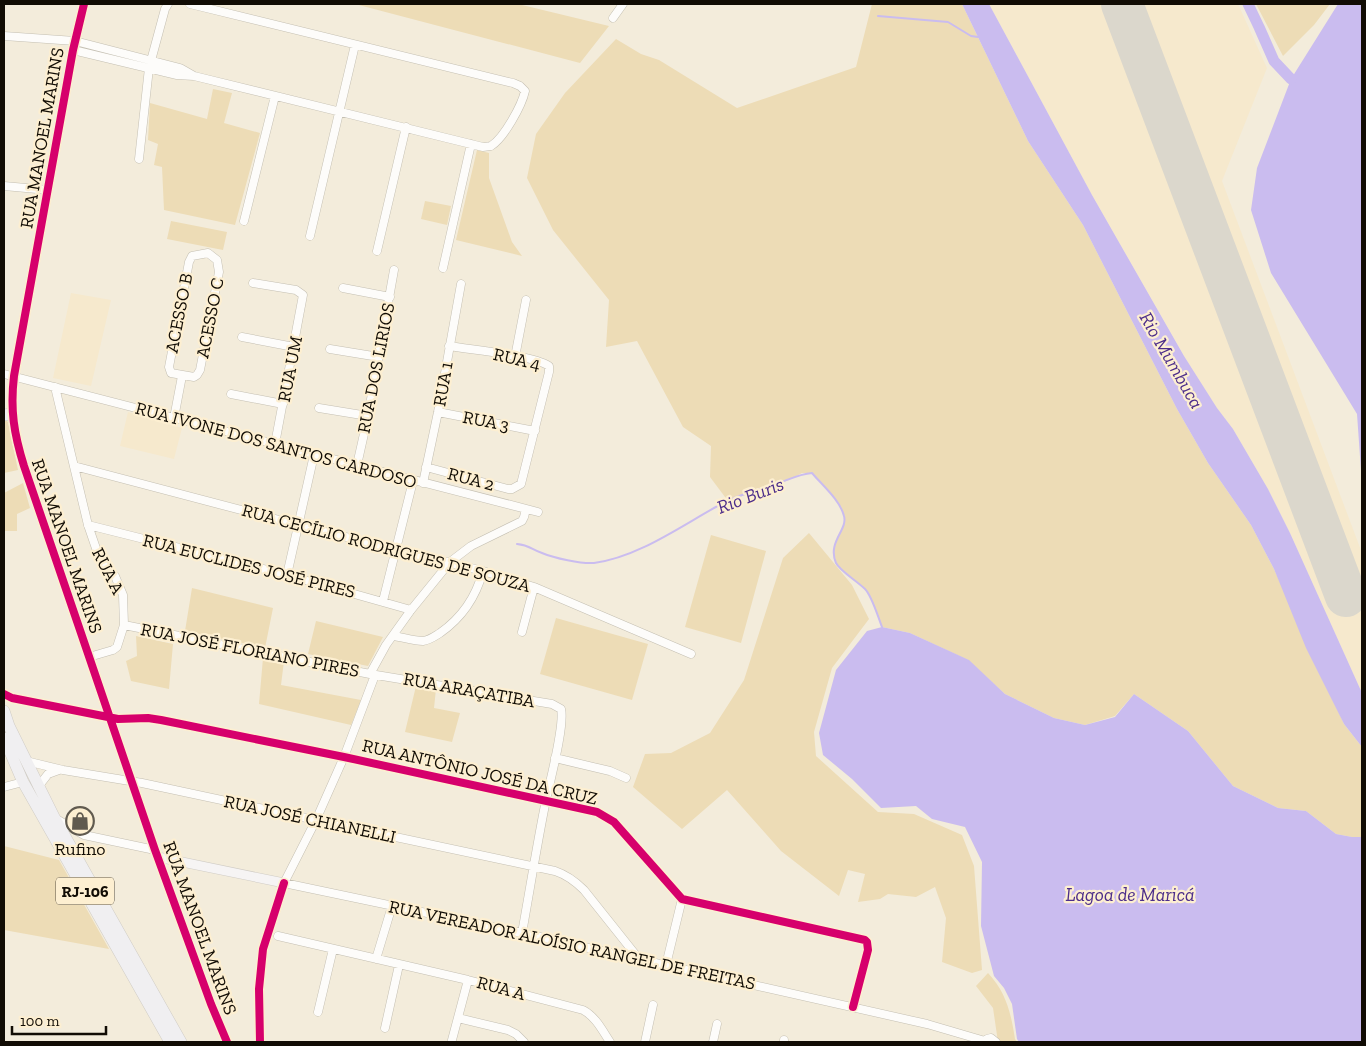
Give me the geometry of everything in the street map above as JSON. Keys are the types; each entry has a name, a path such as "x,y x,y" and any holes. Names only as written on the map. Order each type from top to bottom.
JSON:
{"highway":[{"name":"RJ-106","path":"4,709 9,726 38,787 181,1042"},
{"name":"RJ-106","path":"4,738 23,782 170,1042"}],"main road":[{"name":"RUA MANOEL MARINS","path":"84,4 74,46 8,414 131,781 226,1042"},
{"name":"RUA VEREADOR ALOÍSIO RANGEL DE FREITAS","path":"156,853 284,883"},
{"path":"260,1042 259,989 262,955 266,936 284,883"}],"street":[{"path":"139,159 150,65 168,4"},
{"path":"4,36 74,46 150,65 177,75 194,76 483,147 491,146 505,132 524,98 525,91 520,86 190,4"},
{"path":"612,18 623,4"},
{"path":"310,236 355,45"},
{"path":"74,46 92,54 150,65"},
{"path":"244,221 275,96"},
{"path":"377,251 406,127"},
{"path":"443,268 471,144"},
{"path":"4,186 48,190"},
{"name":"ACESSO B","path":"182,376 171,374 170,370 192,256 208,253 218,260"},
{"name":"ACESSO C","path":"182,376 194,377 197,375 219,272 218,260"},
{"name":"RUA DOS LIRIOS","path":"358,466 394,270"},
{"name":"RUA UM","path":"253,283 302,293 302,303 275,444"},
{"name":"RUA 1","path":"422,483 438,412 461,284"},
{"path":"343,288 390,297"},
{"path":"515,357 526,300"},
{"path":"242,337 294,347"},
{"name":"RUA 4","path":"449,346 515,357 549,366 550,369 535,431"},
{"path":"330,349 379,357"},
{"name":"RUA IVONE DOS SANTOS CARDOSO","path":"4,374 538,512"},
{"path":"174,418 182,376"},
{"name":"RUA A","path":"55,387 88,525 100,560 119,583 124,607 124,625 117,647 89,657"},
{"path":"231,394 283,404"},
{"path":"319,408 368,416"},
{"name":"RUA 3","path":"438,412 535,431"},
{"name":"RUA 2","path":"426,467 508,488 517,487 521,484 535,431"},
{"path":"287,575 314,455"},
{"name":"RUA CECÍLIO RODRIGUES DE SOUZA","path":"74,466 483,571 534,587 691,654"},
{"path":"384,601 413,481"},
{"path":"284,883 316,820 344,757 376,661 392,636 450,562 471,546 518,524 523,519 526,509"},
{"name":"RUA EUCLIDES JOSÉ PIRES","path":"88,525 287,575 411,610"},
{"path":"392,636 424,641 439,633 456,620 471,602 483,571"},
{"path":"522,632 534,587"},
{"name":"RUA JOSÉ FLORIANO PIRES","path":"124,625 373,674"},
{"name":"RUA ARAÇATIBA","path":"373,674 552,704 560,709 562,718 555,758"},
{"path":"4,694 12,698 4,709"},
{"name":"RUA ANTÔNIO JOSÉ DA CRUZ","path":"12,698 109,717 123,719 148,718 586,808 606,816 614,822 682,899"},
{"path":"522,933 555,758 610,771 626,778"},
{"name":"RUA JOSÉ CHIANELLI","path":"26,761 63,770 131,781 556,871 574,880 584,890 639,959"},
{"path":"38,787 48,774 63,770"},
{"path":"4,787 23,782"},
{"path":"54,817 84,835 156,853"},
{"path":"73,852 78,840 84,835"},
{"name":"RUA VEREADOR ALOÍSIO RANGEL DE FREITAS","path":"284,883 639,959 935,1026 985,1041 991,1038 996,1042"},
{"path":"666,966 682,899 865,940 868,950 853,1008"},
{"path":"376,959 392,906"},
{"name":"RUA A","path":"278,936 468,980 583,1010 600,1026 610,1042"},
{"path":"318,1012 333,949"},
{"path":"385,1028 399,965"},
{"path":"452,1040 468,980"},
{"path":"645,1042 653,1005"},
{"path":"458,1018 508,1030 516,1034 524,1042"},
{"path":"714,1042 718,1024"}],"shaded area":[{"path":"355,4 518,4 609,26 580,63"},
{"path":"872,4 962,4 1028,141 1083,225 1177,409 1208,463 1251,525 1274,569 1344,724 1362,747 1362,837 1336,834 1306,811 1278,808 1233,786 1188,731 1134,694 1115,716 1085,725 1054,718 1005,694 968,660 910,633 882,627 868,592 841,570 836,563 834,549 843,527 844,516 839,504 812,473 802,473 789,480 728,501 710,477 711,446 683,427 637,341 606,347 609,300 553,230 527,178 536,134 565,93 616,39 641,54 659,60 737,108 856,67"},
{"path":"989,4 1238,4 1267,68 1222,181 1362,553 1362,691 1268,489 1233,429 1217,408 1184,356 1092,195"},
{"path":"1256,4 1330,4 1314,25 1283,56"},
{"path":"213,89 232,93 224,123 260,133 235,225 164,210 162,167 154,165 158,144 148,140 150,103 207,119"},
{"path":"477,150 489,153 489,178 512,242 522,256 456,240"},
{"path":"425,201 451,206 447,225 421,219"},
{"path":"171,221 227,232 223,250 167,239"},
{"path":"71,293 111,300 91,386 53,378"},
{"path":"128,412 182,428 174,459 120,446"},
{"path":"4,419 8,422 18,470 4,473"},
{"path":"23,483 30,508 17,514 17,531 4,531 4,493"},
{"path":"809,533 852,585 869,619 832,668 814,732 816,756 878,812 914,814 962,835 974,866 982,970 972,973 942,962 946,918 935,887 916,897 888,894 880,899 858,902 865,874 848,870 839,896 781,851 727,790 682,829 633,787 645,754 671,753 710,733 744,680 783,558"},
{"path":"711,535 766,551 741,643 685,627"},
{"path":"192,588 273,608 265,648 185,631"},
{"path":"556,618 648,644 632,700 540,674"},
{"path":"316,621 383,637 368,666 308,654"},
{"path":"136,636 173,644 169,689 131,681 126,661 137,656"},
{"path":"263,658 284,661 281,685 361,700 351,725 259,704"},
{"path":"416,686 436,689 434,708 460,713 452,742 405,732"},
{"path":"4,846 59,860 109,949 4,930"},
{"path":"988,973 1003,995 1017,1042 998,1042 993,1008 976,986"}],"water":[{"name":"Rio Mumbuca","path":"962,4 989,4 1092,195 1184,356 1217,408 1233,429 1268,489 1290,533 1362,693 1362,747 1344,724 1306,648 1274,569 1251,525 1208,463 1177,409 1083,225 1028,141"},
{"path":"1338,4 1362,4 1362,485 1357,414 1271,273 1251,210 1257,168 1291,79"},
{"name":"Lagoa de Maricá","path":"882,627 910,633 969,660 1005,694 1054,718 1085,725 1115,717 1134,694 1188,731 1233,786 1278,808 1306,811 1336,834 1362,837 1362,1042 1019,1042 1012,1004 1004,988 994,976 981,926 982,862 965,827 932,819 916,806 881,808 852,779 823,755 819,733 836,670 867,631"}],"waterway":[{"path":"1248,4 1274,61 1291,79"},
{"path":"878,16 948,22 971,36 978,37"},
{"name":"Rio Buris","path":"517,544 527,546 553,557 575,562 594,563 611,560 645,547 731,499 812,473 839,504 844,516 843,526 834,549 836,563 868,592 882,627"}],"runway":[{"path":"1122,4 1346,596"}],"cycle path":[{"path":"84,4 73,50 14,376 12,400 14,422 24,466 155,850 211,1004 227,1042"},
{"path":"4,694 12,698 118,719 148,718 161,720 344,757 597,812 614,822 682,899 865,940 868,950 853,1007"},
{"path":"260,1042 259,989 263,949 284,883"}],"place":[{"name":"Rufino","path":"80,821"}]}
